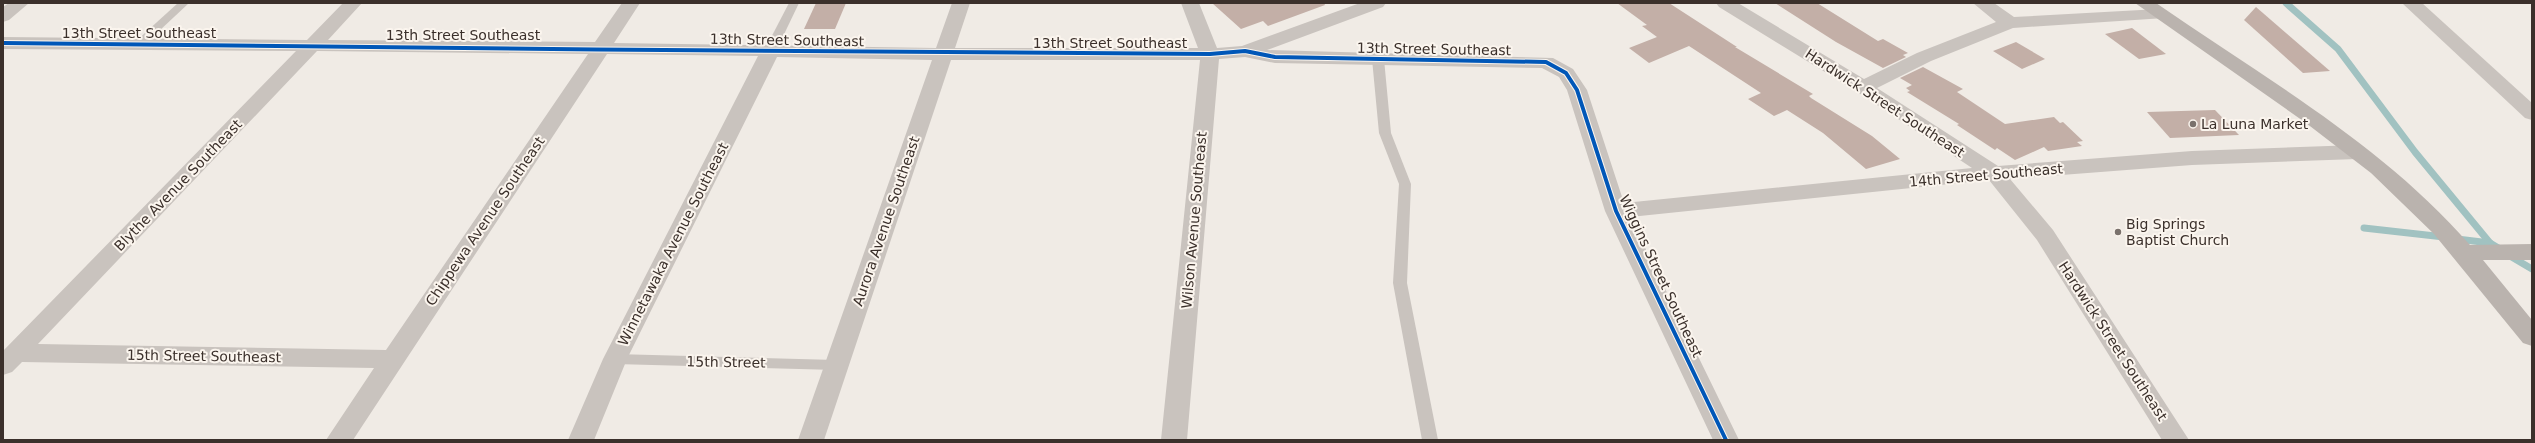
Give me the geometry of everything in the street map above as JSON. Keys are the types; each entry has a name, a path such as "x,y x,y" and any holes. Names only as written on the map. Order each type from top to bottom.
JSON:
{"main road":[{"path":"2152,8 2357,152 2409,196 2464,253 2532,337"},
{"path":"2464,253 2532,252"}],"street":[{"path":"3,16 20,3"},
{"name":"Blythe Avenue Southeast","path":"9,360 353,3"},
{"name":"Chippewa Avenue Southeast","path":"339,440 631,3"},
{"name":"Aurora Avenue Southeast","path":"810,440 961,3"},
{"name":"Wilson Avenue Southeast","path":"1174,440 1210,54 1190,3"},
{"path":"1245,51 1377,3"},
{"name":"Hardwick Street Southeast","path":"1725,3 1863,87 1994,173 2045,234 2176,440"},
{"path":"1982,3 2010,23"},
{"path":"2411,3 2532,114"},
{"path":"1863,87 1924,57 2010,23 2152,8"},
{"name":"13th Street Southeast","path":"3,43 602,48 943,54 1210,54 1245,51 1275,57 1546,62 1566,73"},
{"name":"Winnetawaka Avenue Southeast","path":"581,440 615,359 770,51"},
{"name":"Wiggins Street Southeast","path":"1566,73 1577,90 1616,211 1726,440"},
{"name":"14th Street Southeast","path":"1616,211 1994,173 2192,158 2357,152"},
{"name":"15th Street Southeast","path":"9,360 392,359"}],"lane":[{"path":"139,44 184,3"},
{"path":"770,51 794,3"},
{"path":"1378,59 1386,133 1405,184 1400,283 1430,440"},
{"name":"15th Street","path":"615,359 836,365"}],"building":[{"path":"816,3 846,3 835,29 804,29"},
{"path":"1212,3 1324,3 1325,5 1268,26 1263,21 1241,29"},
{"path":"1617,3 1669,3 1737,47 1735,47 1813,94 1809,96 1872,136 1900,159 1866,169 1823,133 1787,110 1774,116 1748,99 1761,93 1689,46 1649,63 1629,48 1657,37 1642,26 1647,25"},
{"path":"1775,3 1817,3 1878,41 1883,39 1908,53 1903,55 1906,57 1883,68 1836,42"},
{"path":"2256,7 2330,71 2303,73 2244,20"},
{"path":"2132,28 2166,54 2139,59 2105,34"},
{"path":"2016,42 2045,59 2022,69 1993,51"},
{"path":"1923,67 1963,89 1957,92 2005,124 2054,117 2060,123 2063,122 2083,141 2077,142 2082,146 2048,151 2044,147 2015,160 1997,148 1995,150 1957,125 1959,124 1907,92 1910,91 1906,88 1912,85 1900,78"},
{"name":"La Luna Market","path":"2215,110 2239,135 2170,138 2147,112"}],"waterway":[{"path":"2286,3 2338,49 2415,152 2490,243"},
{"path":"2364,228 2444,237"},
{"path":"2457,239 2490,243"},
{"path":"2490,243 2500,249"},
{"path":"2510,256 2532,269"}],"cycle path":[{"path":"3,43 603,48 943,54 1210,54 1245,51 1275,57 1546,62 1566,73 1577,90 1616,211 1726,440"}],"place":[{"name":"La Luna Market","path":"2193,124"},
{"name":"Big Springs Baptist Church","path":"2118,232"}]}
